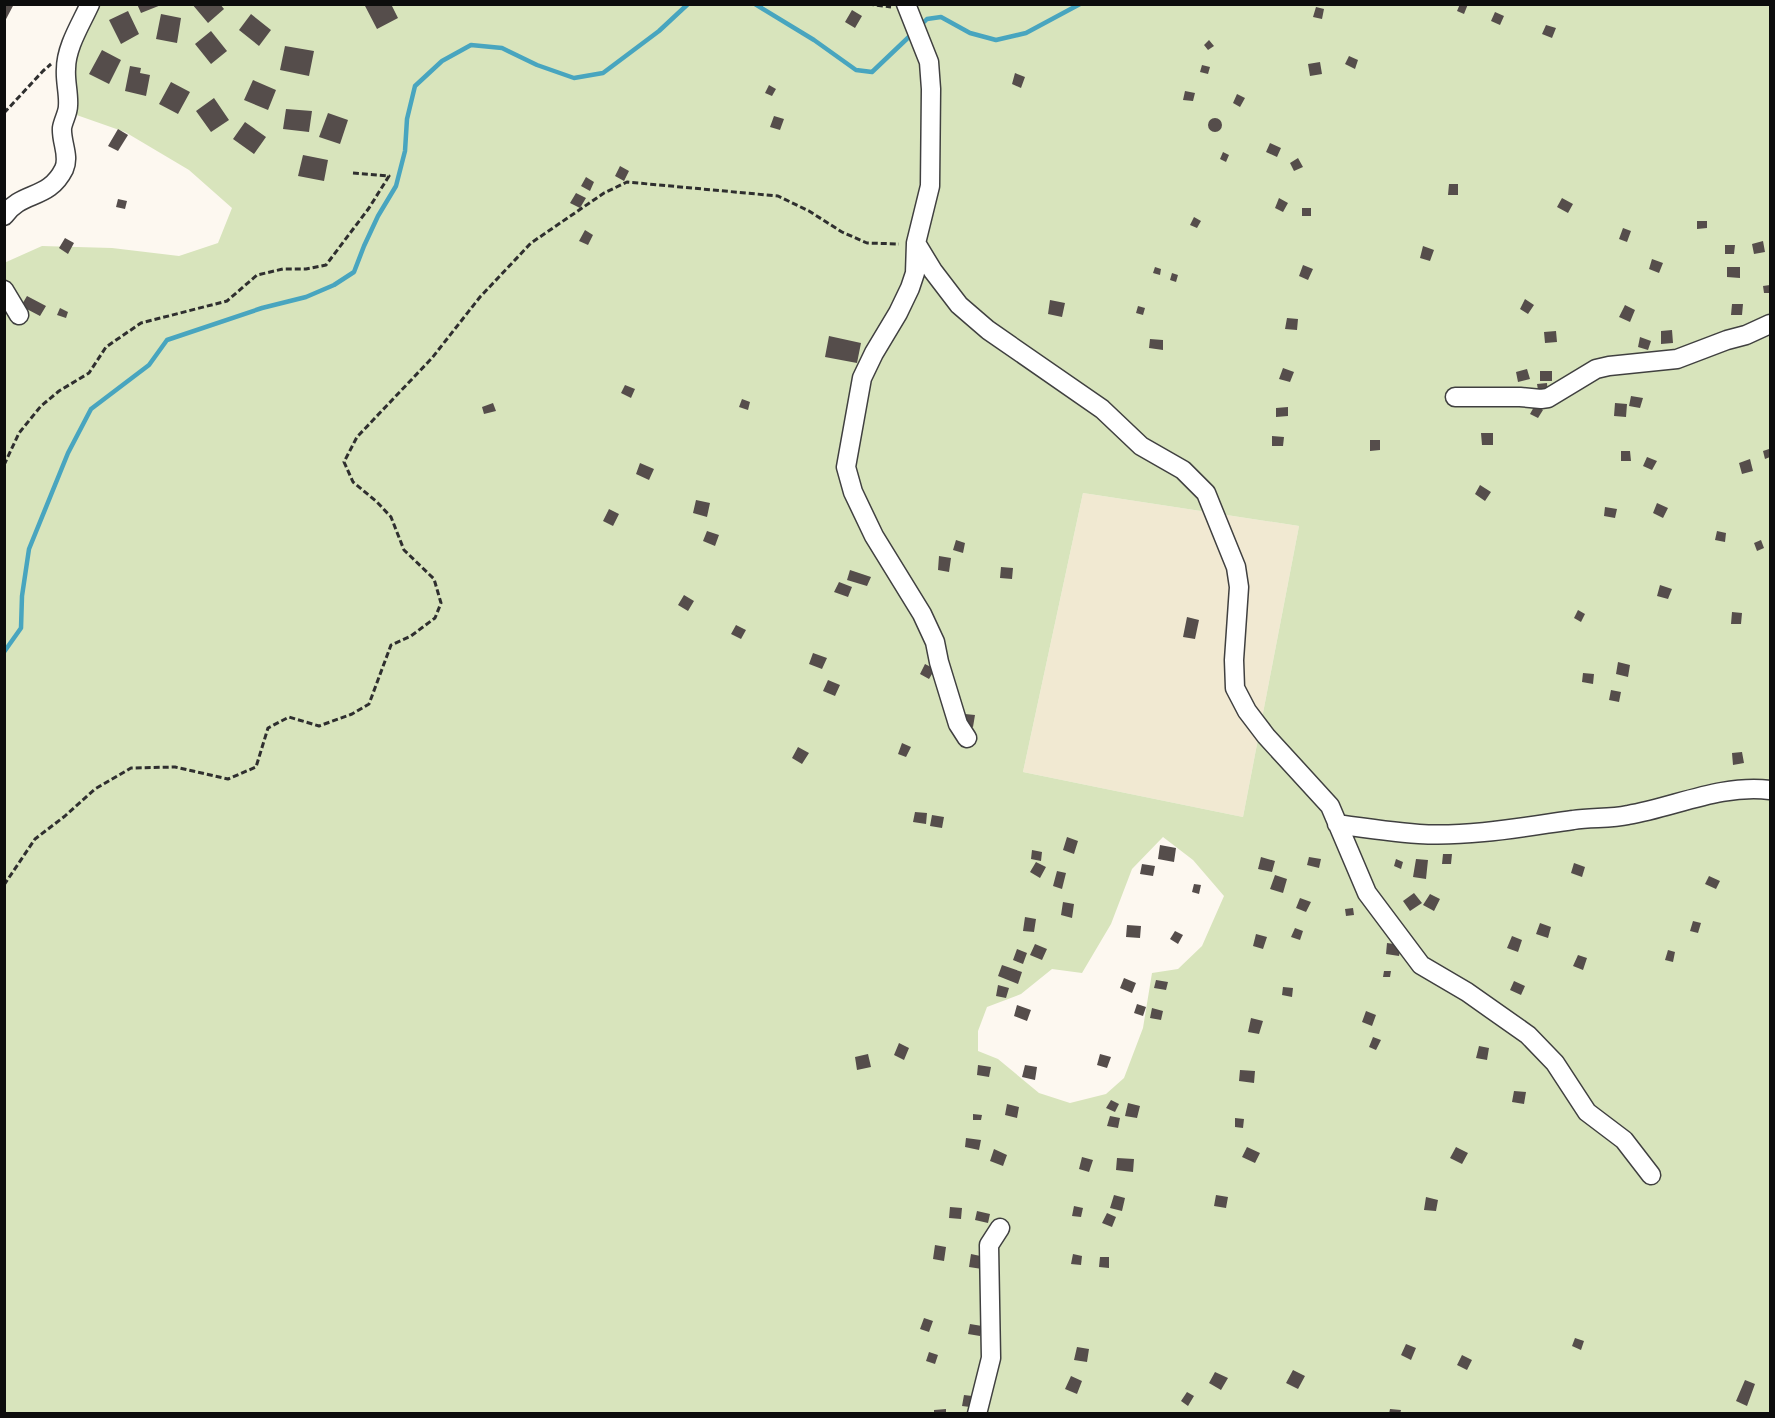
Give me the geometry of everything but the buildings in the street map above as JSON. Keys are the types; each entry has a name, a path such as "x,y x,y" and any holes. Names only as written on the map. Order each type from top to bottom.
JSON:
{"street":[{"path":"4,216 16,203 49,189 66,166 62,128 68,107 66,68 69,50 90,4"},
{"path":"907,7 929,62 932,89 930,186 916,243 915,273 898,313 862,378 846,467 853,492 874,536 922,614 935,642 958,724 967,738"},
{"path":"916,243 958,305 988,330 1102,409 1141,446 1183,470 1206,493 1236,567 1239,587 1234,660 1235,688 1247,711 1266,736 1330,806 1366,893 1421,965 1467,992 1528,1035 1555,1063 1587,1112 1624,1140 1651,1175"},
{"path":"4,290 19,315"},
{"path":"1455,397 1548,398 1596,369 1677,359 1746,335 1770,324"},
{"path":"1337,825 1421,834 1473,833 1576,819 1627,816 1701,796 1753,788 1770,790"},
{"path":"977,1413 991,1358 989,1245 1000,1228"}],"path":[{"path":"868,4 907,7"},
{"path":"4,112 43,71 69,50"},
{"path":"4,465 19,433 41,406 59,391 89,373 106,347 141,323 227,302 257,275 283,269 306,269 326,265 369,208 389,176 353,173"},
{"path":"4,885 35,839 95,789 130,768 175,767 228,779 256,767 268,728 289,717 319,726 352,714 369,704 391,645 411,636 435,618 441,603 434,579 404,550 391,517 353,482 344,462 357,437 432,358 480,297 531,243 549,230 604,192 627,182 778,196 809,211 842,232 867,243 916,243"}],"shaded area":[{"path":"1083,493 1299,526 1243,817 1023,772"}],"green space":[{"path":"99,5 1770,5 1770,1413 5,1413 4,263 42,246 112,248 179,256 218,243 232,208 189,170 125,132 68,112 61,73","holes":["1083,493 1299,526 1243,817 1023,772","1163,837 1193,860 1224,896 1202,946 1178,969 1152,973 1143,1028 1124,1078 1106,1094 1070,1103 1039,1093 998,1059 978,1051 978,1031 987,1007 1021,994 1052,969 1082,973 1111,924 1132,869"]}],"waterway":[{"path":"4,652 21,628 22,596 29,549 68,453 91,409 149,365 167,340 262,308 306,297 334,285 354,272 378,216 396,186 405,151 407,119 415,86 442,61 471,45 502,48 537,65 574,78 603,73 659,31 688,4"},
{"path":"755,4 814,40 856,70 872,72 913,33"},
{"path":"919,27 927,19 941,17 970,33 996,40 1026,33 1080,4"}]}
